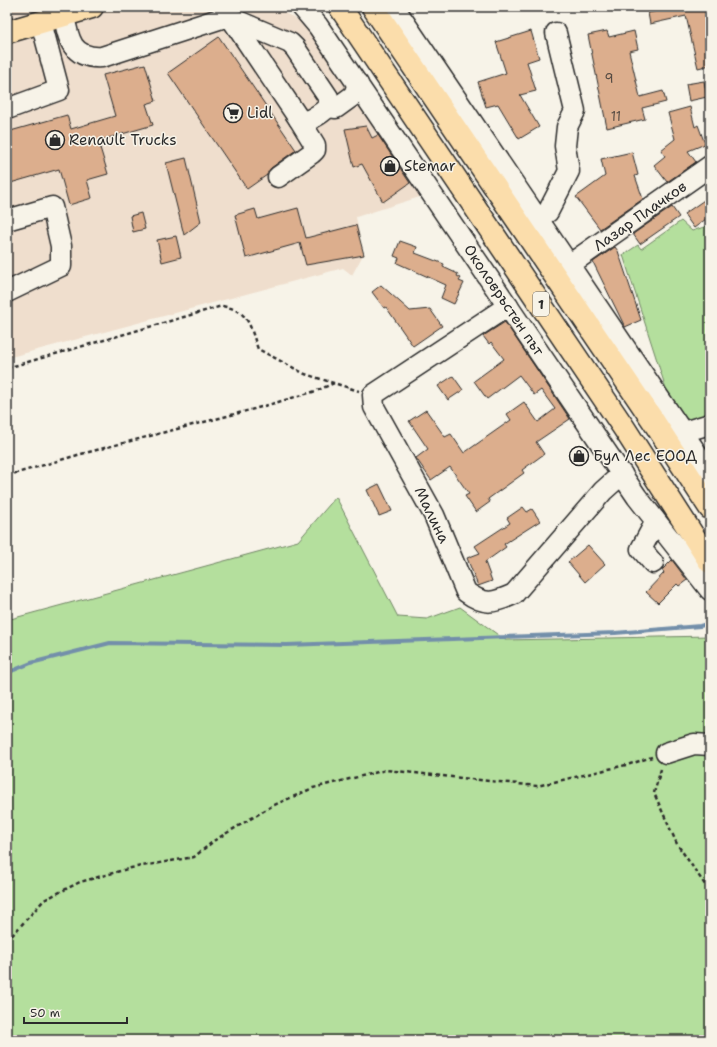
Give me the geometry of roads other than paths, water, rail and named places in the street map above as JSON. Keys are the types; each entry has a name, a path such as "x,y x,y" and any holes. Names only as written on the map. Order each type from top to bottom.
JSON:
{"main road":[{"path":"7,32 92,7"},
{"name":"Околовръстен път","path":"340,7 624,428 710,562"},
{"name":"1","path":"373,7 652,419 710,508"}],"street":[{"name":"Околовръстен път","path":"302,7 310,15 358,84 622,474 654,519 710,590"},
{"path":"394,7 683,432 710,476"},
{"path":"64,15 68,37 72,45 79,52 94,58 102,57 222,18 231,18 283,39 295,48 328,97 330,103 328,107 308,121 299,119"},
{"path":"231,18 315,144 315,150 312,153 278,177"},
{"path":"7,108 59,90 41,22"},
{"path":"538,218 548,212 569,171 565,146 567,127 575,111 556,33"},
{"path":"328,107 336,108 354,95 358,84"},
{"name":"Лазар Плачков","path":"569,265 710,166"},
{"path":"7,220 52,207 61,246 61,266 7,292"},
{"name":"Малина","path":"508,306 372,395 374,408 434,515 466,592 476,599 487,602 498,601 514,594 603,491 622,474"},
{"path":"683,432 710,424"},
{"path":"653,563 642,549 655,523 654,519"},
{"path":"666,753 694,744 710,745"}],"waterway":[{"path":"7,673 31,663 110,643 287,645 615,633 700,626 710,623"}],"place":[{"name":"Lidl","path":"233,113"},
{"name":"Renault Trucks","path":"55,140"},
{"name":"Stemar","path":"390,166"},
{"name":"Бул Лес ЕООД","path":"579,456"}]}
